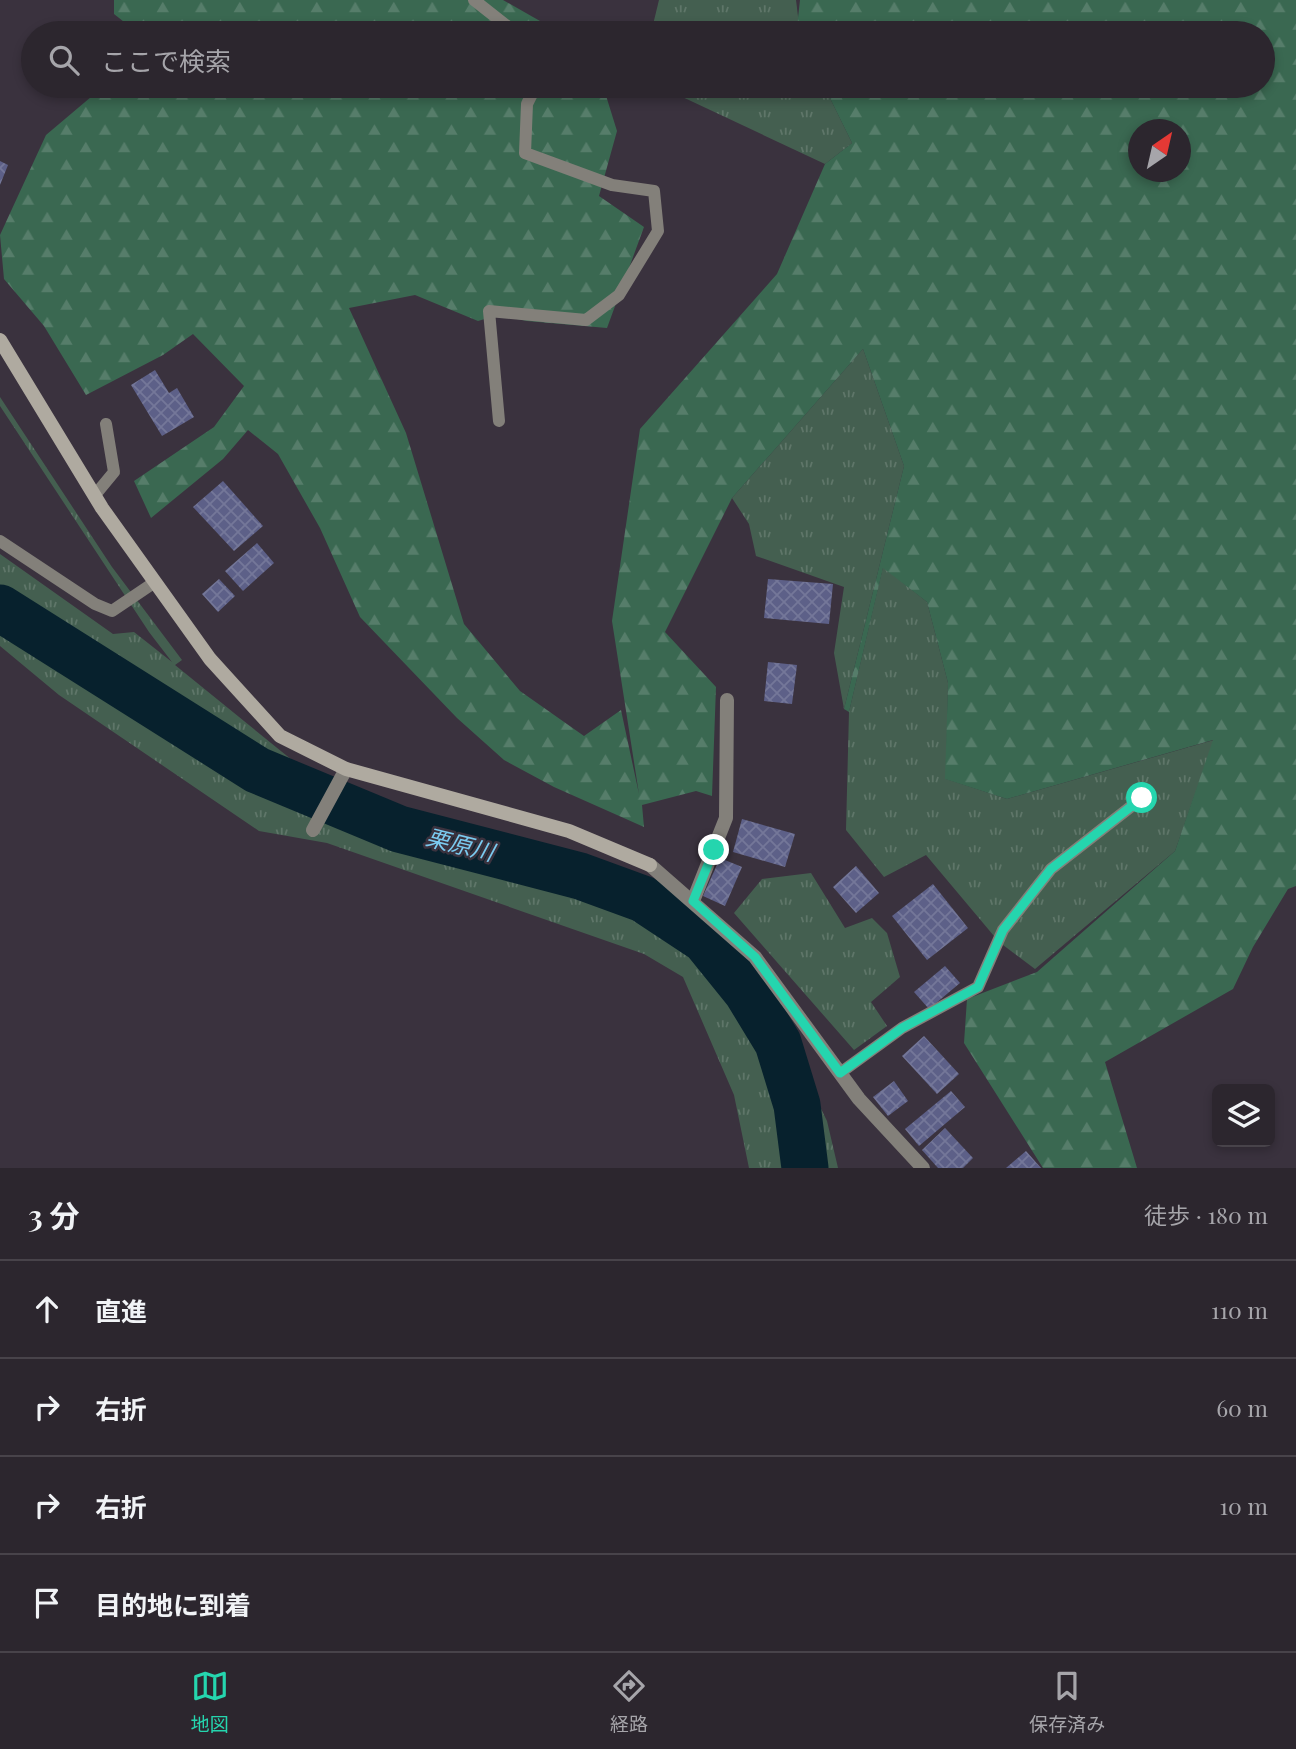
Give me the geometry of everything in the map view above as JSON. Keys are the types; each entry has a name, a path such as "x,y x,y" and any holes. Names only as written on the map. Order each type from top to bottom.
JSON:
{"street":[{"path":"0,340 94,495 155,582 210,659 280,736 345,769 569,831 650,865 755,957 859,1099 923,1168"},
{"path":"693,901 726,818 727,700"},
{"path":"313,830 345,769"}],"lane":[{"path":"474,0 501,21"},
{"path":"499,421 489,311 586,320 619,295 658,230 654,191 612,185 525,153 527,104 530,98"},
{"path":"94,495 114,472 106,424"},
{"path":"0,541 95,604 112,611 155,582"},
{"path":"840,1073 902,1028 978,987 1003,930 1051,869 1142,798"}],"green space":[{"path":"114,0 503,0 540,21 123,21 114,14"},
{"path":"659,0 796,0 799,21 654,21"},
{"path":"800,0 1296,0 1296,886 1288,889 1253,947 1233,989 1105,1062 1137,1168 1043,1168 964,1043 967,999 1037,972 1175,851 1213,740 1007,799 945,779 948,683 927,602 883,568 849,712 844,709 904,466 863,349 732,498 665,632 716,687 712,796 696,791 642,805 644,827 554,787 504,760 457,718 360,617 320,528 278,454 248,430 223,459 151,518 134,481 214,427 244,386 193,334 163,355 86,395 44,326 4,279 0,235 46,135 90,98 607,98 617,131 599,196 644,227 607,328 527,321 498,315 478,321 415,295 349,308 406,433 464,624 520,691 584,736 621,710 639,794 612,621 640,429 777,274 825,164 852,143 830,98 1275,98 1275,21 798,21"},
{"path":"685,98 830,98 852,143 825,164"},
{"path":"863,349 904,466 844,709 834,653 844,587 756,556 749,524 732,498"},
{"path":"0,397 112,567 182,660 175,665 292,760 407,808 592,859 674,898 720,938 757,978 827,1121 838,1168 749,1168 734,1095 683,977 644,954 327,843 259,831 59,695 0,646 0,554 113,634 134,632 172,662 149,632 0,406"},
{"path":"883,567 927,602 948,683 946,779 1007,799 1214,740 1175,851 1035,969 999,942 926,855 884,877 846,830 849,712"},
{"path":"811,873 845,928 872,918 887,933 900,977 871,1002 887,1026 854,1050 734,913 762,879"}],"building":[{"path":"0,161 8,165 0,185"},
{"path":"155,370 169,393 177,388 194,417 162,436 131,385"},
{"path":"223,481 263,526 234,551 193,507"},
{"path":"257,543 274,563 243,591 225,571"},
{"path":"219,579 235,596 218,612 202,594"},
{"path":"768,579 833,584 829,624 764,618"},
{"path":"768,662 797,665 792,704 764,701"},
{"path":"742,819 795,834 785,867 733,852"},
{"path":"720,858 742,867 725,906 703,896"},
{"path":"856,866 879,893 856,913 833,887"},
{"path":"933,884 968,928 927,960 892,916"},
{"path":"945,966 960,983 929,1009 914,992"},
{"path":"924,1036 959,1074 937,1094 902,1056"},
{"path":"894,1081 908,1101 888,1116 873,1097"},
{"path":"951,1091 965,1107 919,1146 905,1129"},
{"path":"945,1128 973,1158 963,1168 938,1168 922,1150"},
{"path":"1026,1151 1041,1168 1006,1168"}],"waterway":[{"name":"栗原川","path":"0,608 257,770 399,829 580,876 643,899 705,940 747,992 778,1043 797,1105 805,1168"}],"route":[{"path":"714,850 693,901 755,957 840,1073 902,1028 978,987 1003,930 1051,869 1142,798"}]}
